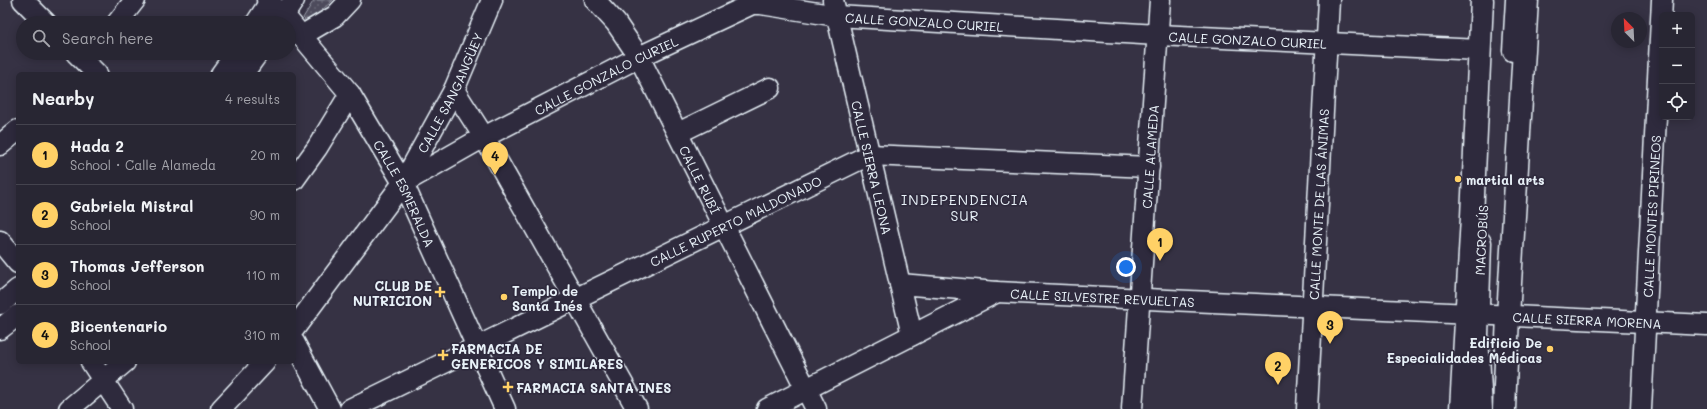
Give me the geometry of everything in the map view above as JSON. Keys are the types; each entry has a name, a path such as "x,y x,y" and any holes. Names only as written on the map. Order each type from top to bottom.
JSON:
{"main road":[{"path":"1461,409 1472,314 1482,0"},
{"path":"1504,409 1504,315 1527,0"}],"street":[{"path":"22,0 39,16"},
{"path":"123,16 136,0"},
{"path":"301,36 335,16 350,0"},
{"name":"CALLE SANGANGÜEY","path":"403,183 454,90 492,0"},
{"name":"CALLE RUBÍ","path":"595,0 616,23 639,57 816,409"},
{"name":"CALLE ALAMEDA","path":"1132,409 1160,0"},
{"name":"CALLE MONTE DE LAS ÁNIMAS","path":"1307,409 1329,0"},
{"name":"MACROBÚS","path":"1482,409 1472,314 1493,0"},
{"name":"MACROBÚS","path":"1497,409 1504,315 1516,0"},
{"name":"CALLE MONTES PIRINEOS","path":"1641,409 1662,0"},
{"path":"260,16 269,1"},
{"name":"CALLE ESMERALDA","path":"269,1 286,13"},
{"name":"CALLE GONZALO CURIEL","path":"296,326 403,183 484,137 639,57 752,4 835,8 1158,35 1480,50"},
{"name":"CALLE SIERRA LEONA","path":"835,8 912,335"},
{"name":"CALLE ESMERALDA","path":"296,28 350,94 403,183 505,409"},
{"path":"222,72 231,60"},
{"path":"244,72 253,60"},
{"path":"678,134 770,88"},
{"path":"454,90 484,137 637,409"},
{"path":"296,177 317,148 350,94"},
{"path":"0,145 16,132"},
{"name":"CALLE RUPERTO MALDONADO","path":"350,409 869,155 1149,167"},
{"path":"0,241 16,261"},
{"path":"900,284 997,292"},
{"path":"0,304 16,292"},
{"name":"CALLE SILVESTRE REVUELTAS","path":"767,409 997,292 1472,314"},
{"name":"CALLE SIERRA MORENA","path":"1472,314 1707,325"},
{"path":"0,329 16,316"},
{"path":"296,346 330,409"},
{"path":"92,364 122,409"},
{"path":"69,409 123,364"},
{"path":"221,409 263,364"}],"shaded area":[{"path":"314,0 333,0 308,23 303,18"}],"place":[{"name":"Bicentenario","path":"495,175"},
{"name":"martial arts","path":"1458,179"},
{"name":"Hada 2","path":"1160,261"},
{"name":"CLUB DE NUTRICION","path":"440,292"},
{"name":"Templo de Santa Inés","path":"504,297"},
{"name":"Thomas Jefferson","path":"1330,344"},
{"name":"Edificio De Especialidades Médicas","path":"1550,349"},
{"name":"FARMACIA DE GENERICOS Y SIMILARES","path":"443,355"},
{"name":"Gabriela Mistral","path":"1278,385"},
{"name":"FARMACIA SANTA INES","path":"508,387"}],"district":[{"name":"INDEPENDENCIA SUR","path":"965,208"}]}
